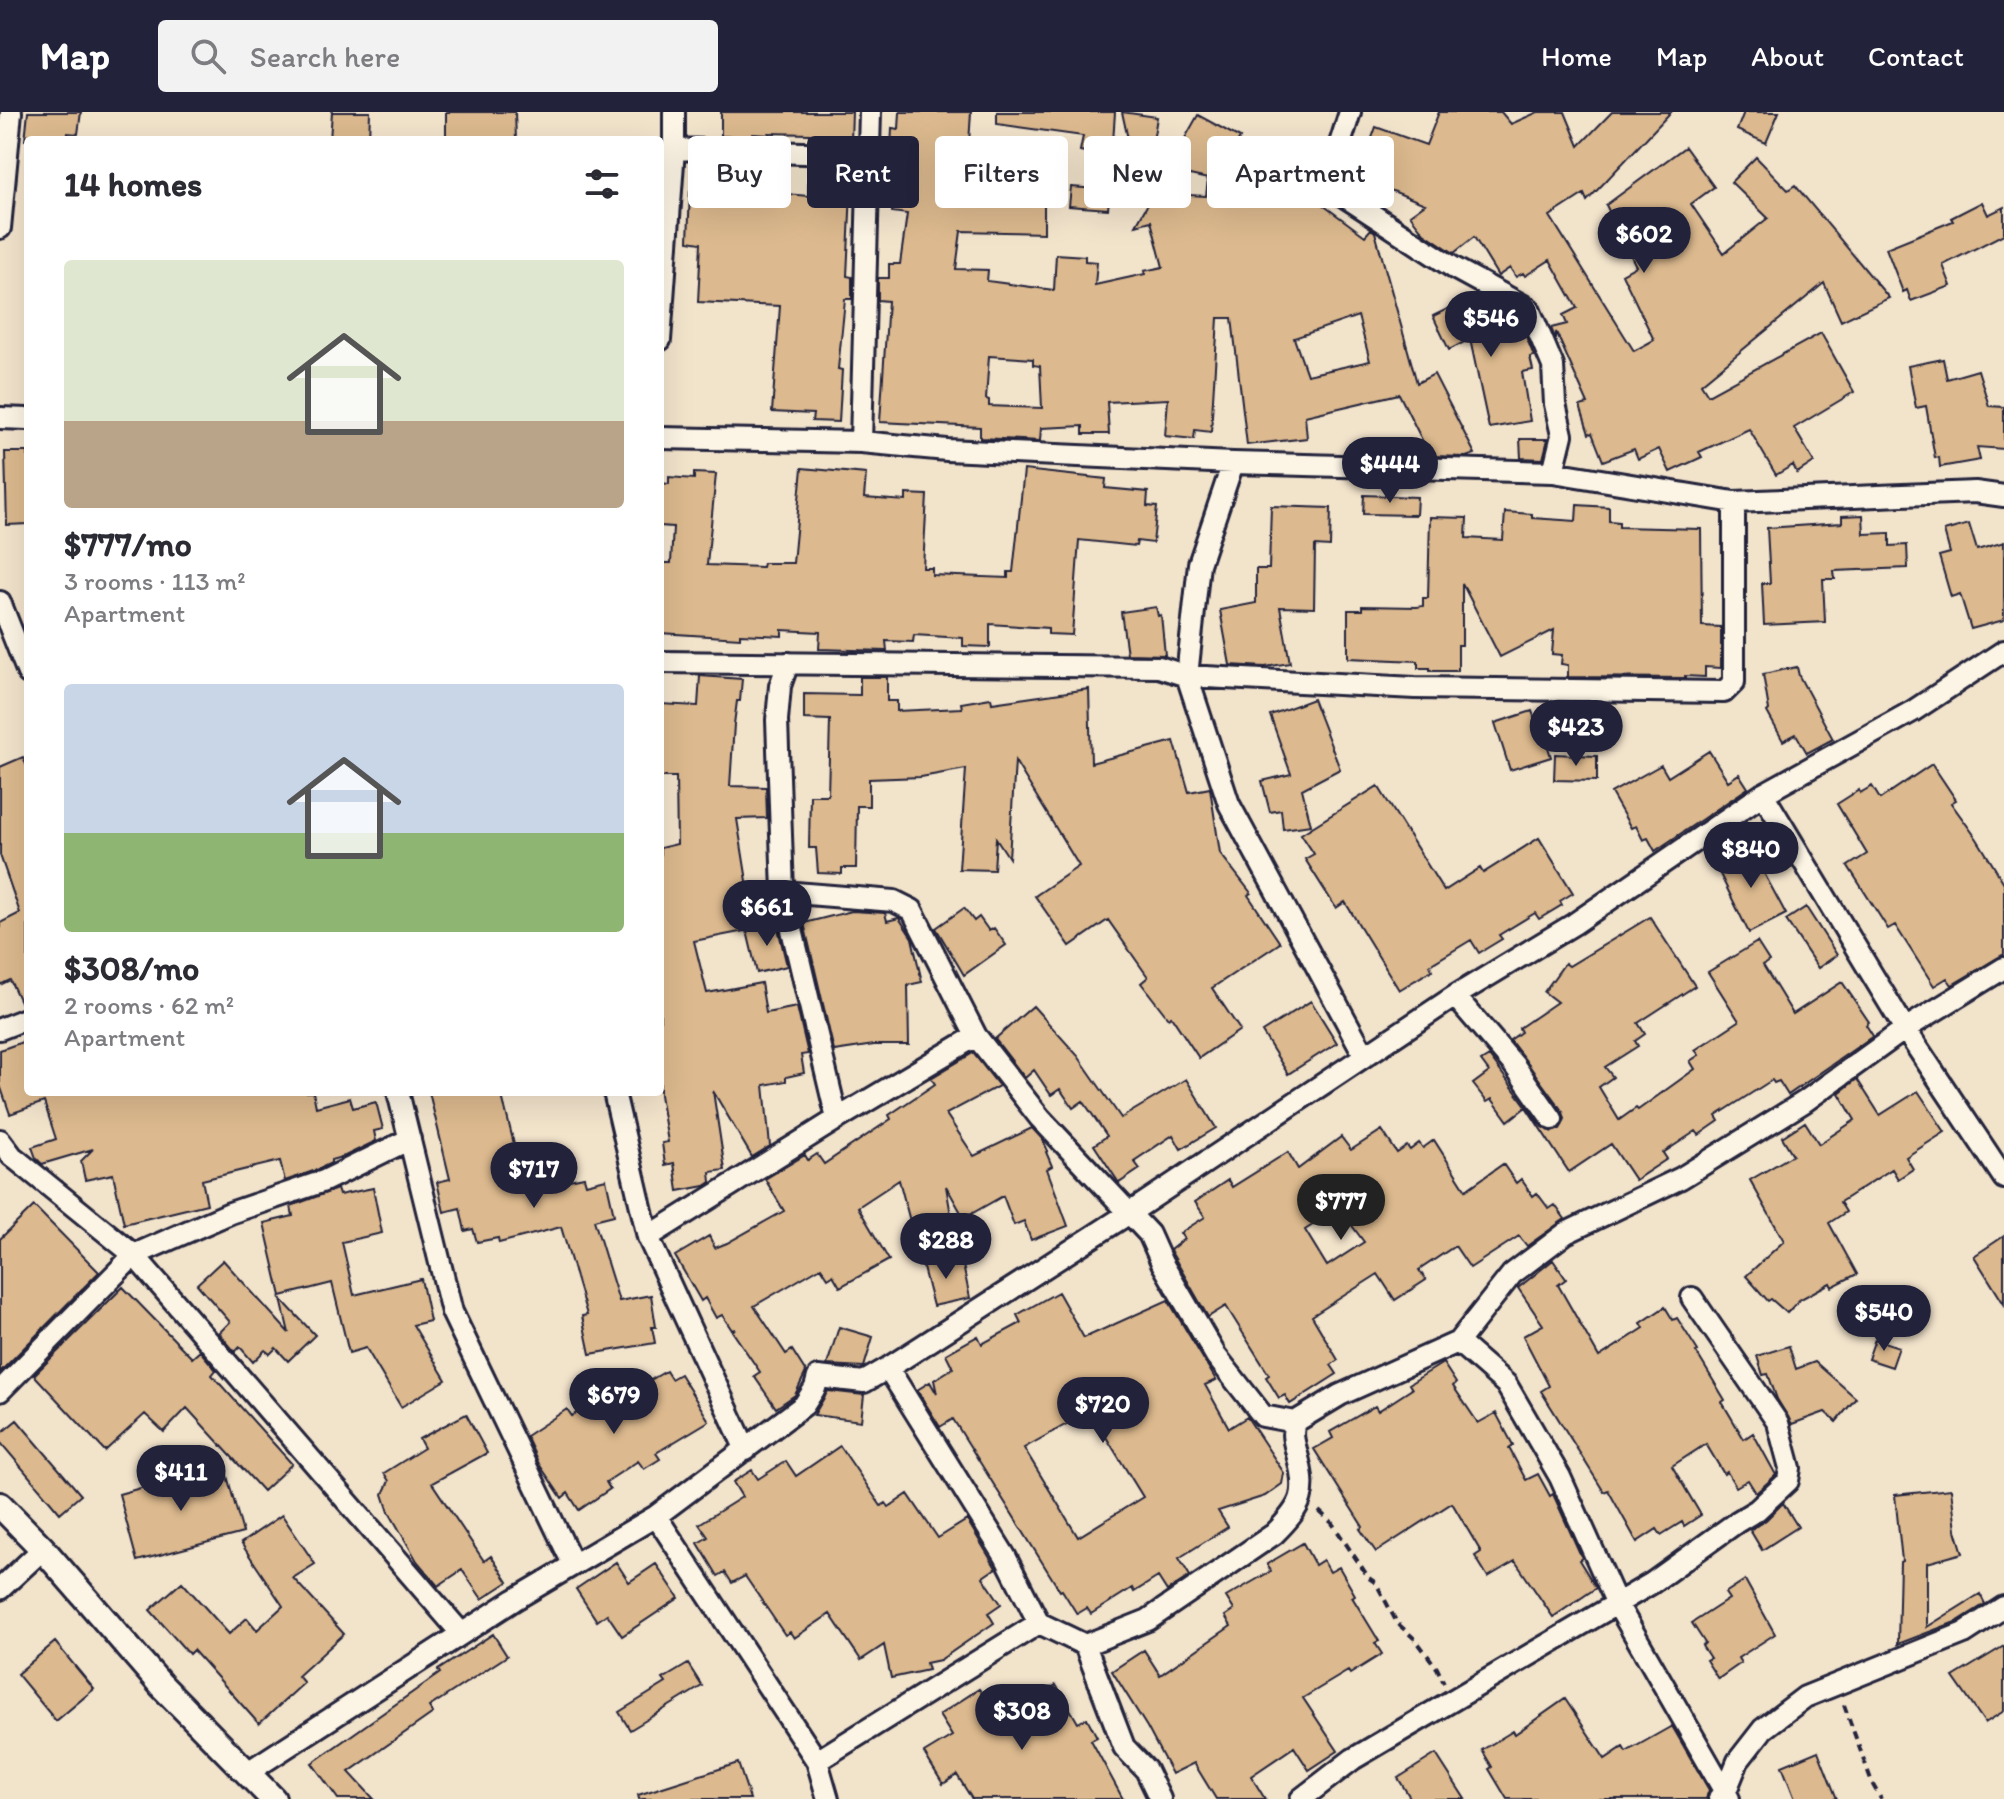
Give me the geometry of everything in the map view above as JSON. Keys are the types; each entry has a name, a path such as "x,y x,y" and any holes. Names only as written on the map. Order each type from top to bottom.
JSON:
{"street":[{"path":"664,285 674,112"},
{"path":"870,112 870,136"},
{"path":"1350,112 1327,185 1454,268 1529,309 1553,366 1555,404 1562,435 1553,472"},
{"path":"0,228 7,120"},
{"path":"674,149 807,153"},
{"path":"861,442 868,208"},
{"path":"0,418 24,419"},
{"path":"664,438 861,442 947,450 1233,463 1553,472 1734,502 1975,492 2004,496"},
{"path":"1233,463 1199,564 1187,676 1229,804 1365,1056"},
{"path":"664,662 1159,667 1187,676 1415,688 1724,692 1734,682 1734,502"},
{"path":"0,602 24,663"},
{"path":"248,1772 461,1633 656,1516 804,1405 818,1377 864,1382 888,1368 1131,1212 1455,996 1574,924 1763,794 1913,711 2004,651"},
{"path":"788,663 780,686 777,720 783,892 837,1119"},
{"path":"1763,794 1905,1029 2004,1178"},
{"path":"783,892 894,901 912,910 976,1036 1040,1118 1149,1234 1162,1263 1216,1356 1263,1416 1295,1422 1340,1395 1458,1342 1512,1274 1566,1233 1681,1178 1804,1102 1905,1029 2004,968"},
{"path":"1455,996 1514,1065 1552,1119"},
{"path":"0,1029 24,1020"},
{"path":"648,1237 976,1036"},
{"path":"399,1096 452,1312 573,1564"},
{"path":"615,1096 648,1237 746,1450"},
{"path":"0,1391 134,1255 230,1213 324,1181 410,1139"},
{"path":"0,1140 12,1156 134,1255 461,1633"},
{"path":"1301,1799 1353,1759 1617,1604 1757,1510 1788,1481 1790,1468 1778,1423 1692,1298"},
{"path":"1458,1342 1506,1384 1560,1477 1617,1604 1724,1797"},
{"path":"888,1368 1005,1556 1039,1623 1085,1645 1124,1747 1146,1770 1160,1799"},
{"path":"1085,1645 1148,1620 1274,1534 1291,1516 1303,1497 1304,1479 1292,1433 1295,1422"},
{"path":"0,1505 43,1549 161,1685 273,1799"},
{"path":"656,1516 817,1761 828,1799"},
{"path":"0,1589 43,1549"},
{"path":"1724,1797 1738,1761 1763,1729 1805,1697 1964,1633 2004,1607"},
{"path":"817,1761 1039,1623"}],"path":[{"path":"1303,1497 1332,1523 1369,1578 1376,1583 1397,1623 1406,1629 1437,1668 1452,1699"},
{"path":"1838,1684 1873,1785 1881,1799"}],"building":[{"path":"28,112 81,112 78,134 25,136"},
{"path":"332,112 370,112 369,136 330,136"},
{"path":"446,112 515,112 516,136 446,136"},
{"path":"721,112 852,112 851,136 769,133 721,136"},
{"path":"900,112 971,112 969,136 935,136 935,208 1044,208 1044,233 961,231 956,269 988,270 987,281 1054,290 1056,254 1085,256 1085,261 1097,262 1095,285 1163,267 1151,221 1136,225 1146,208 1191,208 1191,195 1206,196 1207,188 1207,208 1327,208 1365,236 1371,229 1375,232 1417,383 1434,374 1475,454 1466,457 1430,456 1399,394 1305,416 1307,438 1247,445 1232,318 1218,318 1211,432 1195,430 1194,439 1165,436 1168,399 1107,402 1109,434 1083,434 1083,426 1041,428 1040,441 980,438 980,427 880,422 888,301 878,300 878,278 889,278 889,264 900,264 907,214 892,212 892,208 919,208 919,136 892,136 892,128 899,129","holes":["1358,316 1370,361 1307,375 1294,338","989,356 1033,359 1033,365 1040,366 1042,408 989,406 986,399"]},
{"path":"997,112 1115,112 1113,136 1084,136 1084,152 1080,151 1083,136 997,124"},
{"path":"1122,112 1157,117 1154,136 1127,136"},
{"path":"1439,112 1501,112 1511,124 1538,112 1565,112 1579,146 1612,112 1671,112 1587,201 1584,194 1550,216 1634,351 1654,340 1622,274 1636,266 1606,205 1685,147 1714,187 1691,204 1724,253 1768,218 1731,182 1756,157 1788,190 1795,185 1889,298 1841,321 1824,283 1701,384 1708,395 1821,333 1854,392 1794,428 1814,462 1797,473 1793,465 1776,475 1749,429 1699,452 1702,457 1670,472 1659,449 1638,459 1634,449 1603,461 1592,433 1589,434 1580,406 1588,404 1556,332 1556,340 1551,328 1567,324 1563,315 1577,308 1550,260 1525,276 1523,273 1516,277 1510,268 1498,276 1474,237 1454,253 1424,233 1410,215 1425,204 1394,192 1394,136 1373,136 1376,127 1426,145"},
{"path":"1744,112 1779,112 1766,143 1737,130"},
{"path":"1198,115 1236,136 1207,136 1207,179 1191,175 1191,136 1186,136"},
{"path":"1071,187 1084,188 1084,207 1069,206"},
{"path":"791,194 807,196 807,208 850,208 847,276 852,277 852,299 845,299 838,369 842,370 839,422 812,421 813,414 772,412 780,306 698,302 701,243 688,241 689,208 791,208"},
{"path":"1982,202 1988,215 2004,207 2004,234 1943,265 1951,286 1911,301 1907,290 1903,292 1886,248 1953,221 1951,218"},
{"path":"1476,295 1482,298 1498,330 1509,328 1511,337 1525,334 1534,356 1530,357 1533,370 1522,372 1530,421 1489,428 1470,339 1449,350 1433,316"},
{"path":"1943,359 1947,379 1978,370 1989,406 2004,407 2004,449 1977,447 1980,460 1940,467 1939,457 1935,458 1926,406 1916,408 1908,366"},
{"path":"1520,439 1548,439 1543,459 1521,458"},
{"path":"5,452 24,452 24,524 7,525"},
{"path":"802,468 866,474 864,498 906,501 906,494 927,495 923,568 932,568 932,575 1008,578 1008,572 1013,572 1024,470 1106,479 1105,488 1148,492 1147,506 1157,507 1153,543 1137,541 1136,546 1079,540 1072,635 1048,634 1048,628 990,624 990,647 963,646 963,638 914,635 913,642 886,641 887,651 819,649 820,632 782,630 782,636 740,634 740,638 664,633 664,563 671,563 673,527 664,526 664,483 669,484 669,477 694,479 694,473 716,474 707,565 762,567 763,563 793,563"},
{"path":"1364,495 1417,497 1416,515 1363,514"},
{"path":"1577,505 1609,507 1609,521 1619,522 1619,527 1701,529 1702,626 1721,627 1721,668 1705,667 1705,677 1568,677 1568,665 1561,664 1562,655 1552,654 1554,630 1500,657 1462,583 1462,645 1458,645 1458,671 1418,668 1418,661 1348,658 1348,610 1362,610 1362,606 1417,607 1423,606 1423,598 1428,598 1430,517 1467,518 1466,538 1503,540 1505,512 1532,514 1532,518 1576,521"},
{"path":"1271,506 1331,508 1330,547 1315,546 1314,608 1280,607 1290,663 1265,667 1230,665 1220,610 1256,603 1256,569 1269,569"},
{"path":"1863,515 1864,534 1890,533 1890,546 1907,545 1908,568 1834,571 1835,579 1823,579 1825,622 1764,625 1762,583 1770,583 1767,528 1842,523 1842,516"},
{"path":"1969,524 1977,550 2004,542 2004,620 1971,629 1960,594 1951,597 1939,556 1950,553 1944,531"},
{"path":"1156,607 1158,616 1161,615 1165,655 1127,654 1121,612"},
{"path":"1797,667 1833,739 1807,753 1796,734 1783,741 1767,712 1763,674"},
{"path":"700,676 742,679 734,724 730,786 766,787 767,818 737,819 748,887 737,889 745,931 694,941 707,993 761,983 766,1013 797,1007 808,1054 801,1055 804,1073 786,1077 786,1081 764,1085 770,1146 752,1157 713,1091 725,1170 710,1172 711,1182 705,1186 678,1191 674,1163 665,1165 662,1143 668,1142 660,1096 664,1096 664,847 677,844 676,777 664,777 664,704 698,706"},
{"path":"860,677 887,677 887,701 897,701 897,711 962,708 961,703 991,698 992,703 1089,689 1091,763 1174,741 1189,792 1210,788 1220,853 1251,893 1248,895 1280,943 1212,988 1240,1030 1199,1058 1171,1016 1168,1018 1141,983 1148,977 1108,920 1070,946 1035,896 1079,866 1015,761 1009,858 996,838 994,870 959,869 966,769 921,777 869,779 869,806 857,806 856,868 842,868 842,874 818,873 816,848 809,848 810,795 828,795 830,720 804,719 804,694 860,695"},
{"path":"1313,699 1340,769 1302,789 1311,825 1283,829 1281,810 1270,812 1262,781 1291,774 1270,715"},
{"path":"1532,711 1536,722 1540,720 1551,757 1510,770 1495,723"},
{"path":"1709,751 1728,781 1739,774 1748,788 1655,851 1648,838 1643,840 1636,826 1631,828 1611,793 1661,765 1668,777"},
{"path":"1555,754 1597,756 1597,781 1554,780"},
{"path":"23,757 24,759 22,1006 10,980 0,985 0,923 20,913 0,855 0,767"},
{"path":"1932,764 1956,800 1951,803 2004,883 2004,954 1952,985 1947,978 1934,986 1895,925 1888,929 1848,866 1867,854 1837,804 1872,786 1880,799"},
{"path":"1378,786 1444,891 1480,868 1483,873 1539,838 1573,893 1560,901 1562,905 1539,919 1535,913 1499,935 1502,939 1479,953 1471,940 1430,965 1432,970 1399,990 1345,902 1336,908 1305,859 1314,854 1301,834"},
{"path":"1750,847 1786,914 1749,933 1718,870 1726,865 1723,861"},
{"path":"1806,907 1837,955 1818,968 1786,920"},
{"path":"964,908 974,921 979,917 989,931 994,928 1006,945 964,975 936,928"},
{"path":"852,911 885,913 887,921 899,918 912,938 922,982 908,985 909,1045 874,1045 834,1051 804,923"},
{"path":"1650,917 1695,986 1638,1023 1645,1034 1635,1041 1638,1046 1605,1067 1613,1077 1599,1087 1619,1120 1695,1069 1690,1061 1699,1055 1695,1050 1739,1021 1708,972 1757,942 1769,961 1763,965 1793,1014 1842,982 1869,1022 1866,1025 1873,1036 1788,1095 1779,1081 1774,1083 1772,1080 1716,1116 1719,1121 1699,1135 1696,1131 1663,1153 1667,1159 1635,1180 1611,1144 1569,1172 1526,1107 1508,1121 1492,1099 1487,1102 1473,1084 1489,1072 1481,1061 1489,1056 1542,1127 1552,1132 1560,1129 1565,1119 1563,1112 1510,1040 1521,1032 1519,1028 1557,1002 1544,992 1565,963 1569,966"},
{"path":"777,924 787,966 757,973 747,931"},
{"path":"1311,1001 1337,1043 1288,1074 1262,1032"},
{"path":"1033,1006 1078,1056 1121,1118 1186,1079 1216,1128 1181,1149 1173,1135 1134,1161 1140,1169 1119,1183 1094,1145 1107,1136 1083,1101 1073,1108 1060,1089 1051,1095 1034,1070 1025,1078 995,1039"},
{"path":"24,1041 24,1096 314,1096 316,1107 350,1098 353,1108 376,1102 383,1129 374,1131 376,1141 331,1160 319,1169 285,1181 280,1161 202,1180 207,1204 124,1224 113,1174 85,1180 81,1161 93,1149 42,1164 36,1158 32,1147 56,1139 44,1102 10,1114 0,1085 0,1050"},
{"path":"973,1053 999,1086 946,1114 974,1156 1032,1128 1048,1151 1052,1166 1047,1169 1068,1226 1031,1240 1024,1221 1014,1225 1003,1196 964,1218 946,1186 951,1215 911,1225 899,1180 858,1207 889,1260 840,1287 833,1275 828,1278 821,1267 754,1306 786,1354 792,1350 806,1372 795,1395 776,1408 754,1376 760,1372 732,1331 735,1329 732,1330 722,1315 716,1318 705,1298 701,1301 675,1256 709,1236 715,1248 784,1211 765,1179 805,1155 808,1160 817,1154 824,1164 891,1119 889,1115 935,1084 931,1078"},
{"path":"1857,1079 1880,1115 1918,1091 1945,1132 1906,1157 1913,1169 1898,1179 1892,1169 1840,1202 1846,1212 1829,1223 1857,1274 1832,1287 1830,1283 1799,1300 1787,1313 1771,1299 1768,1301 1746,1276 1784,1241 1750,1180 1793,1155 1782,1137 1805,1122 1819,1144 1855,1120 1839,1093"},
{"path":"430,1096 502,1096 522,1176 555,1168 559,1182 584,1177 586,1184 606,1179 614,1215 594,1220 619,1301 651,1295 655,1343 590,1354 582,1316 587,1315 561,1227 499,1243 498,1238 477,1242 473,1229 465,1231 460,1208 444,1212 437,1182 450,1179"},
{"path":"1382,1130 1397,1153 1407,1146 1410,1150 1419,1143 1423,1148 1434,1140 1466,1190 1503,1164 1516,1183 1521,1179 1533,1196 1537,1193 1549,1209 1555,1205 1565,1219 1527,1246 1519,1236 1470,1268 1455,1246 1419,1270 1426,1280 1395,1300 1378,1274 1312,1316 1338,1360 1331,1365 1337,1374 1290,1404 1285,1395 1279,1398 1266,1377 1269,1375 1226,1306 1208,1317 1170,1250 1184,1239 1180,1233 1205,1217 1195,1202 1228,1180 1232,1187 1288,1152 1298,1169 1341,1137 1351,1150","holes":["1339,1208 1364,1242 1327,1266 1305,1230"]},
{"path":"373,1188 382,1233 342,1242 354,1295 421,1279 430,1321 413,1325 446,1380 401,1407 366,1348 349,1353 332,1283 281,1296 264,1223 293,1216 291,1206 337,1189 339,1195"},
{"path":"34,1206 99,1272 0,1372 0,1239"},
{"path":"2004,1236 2004,1304 1974,1256"},
{"path":"961,1256 970,1298 933,1306 922,1264"},
{"path":"223,1260 289,1333 281,1299 315,1335 288,1361 276,1348 270,1354 265,1350 253,1362 240,1347 235,1352 219,1333 230,1322 197,1284"},
{"path":"1553,1260 1566,1279 1558,1285 1599,1357 1644,1328 1641,1323 1665,1307 1673,1320 1677,1318 1744,1439 1753,1433 1776,1475 1756,1493 1748,1480 1736,1487 1727,1472 1724,1474 1706,1444 1672,1466 1701,1515 1661,1535 1657,1529 1637,1542 1608,1490 1604,1492 1541,1391 1549,1386 1523,1336 1543,1325 1518,1288"},
{"path":"123,1287 192,1358 200,1351 216,1370 212,1375 292,1464 263,1491 187,1408 164,1432 145,1414 105,1451 34,1375"},
{"path":"1058,1292 1084,1338 1168,1300 1216,1380 1205,1385 1229,1428 1247,1417 1284,1473 1282,1484 1265,1496 1218,1511 1228,1527 1179,1558 1190,1576 1167,1591 1158,1577 1134,1592 1132,1588 1091,1614 1087,1608 1077,1614 953,1419 940,1427 917,1390 930,1382 937,1394 934,1380 953,1368 946,1354 978,1336 982,1344 1021,1323 1017,1315","holes":["1090,1411 1143,1497 1078,1537 1024,1448"]},
{"path":"839,1327 873,1337 864,1367 827,1365"},
{"path":"1875,1339 1899,1347 1892,1367 1868,1359"},
{"path":"1789,1346 1796,1369 1815,1362 1856,1398 1836,1422 1825,1412 1792,1424 1777,1399 1768,1374 1763,1375 1757,1356"},
{"path":"1443,1363 1456,1383 1453,1386 1478,1423 1496,1413 1513,1445 1509,1448 1526,1480 1538,1474 1550,1496 1553,1494 1582,1558 1579,1560 1596,1588 1553,1617 1515,1561 1488,1577 1475,1556 1481,1552 1452,1503 1376,1552 1314,1449 1333,1438 1330,1432 1375,1406 1378,1411 1412,1389 1409,1384"},
{"path":"666,1371 671,1379 680,1374 709,1421 656,1453 660,1459 644,1469 638,1461 606,1482 610,1489 579,1510 568,1493 562,1498 539,1464 526,1436 567,1409 572,1416 618,1384 625,1395"},
{"path":"828,1391 864,1395 861,1421 814,1415"},
{"path":"466,1414 487,1453 432,1483 484,1561 491,1556 508,1582 482,1599 462,1570 438,1586 417,1561 389,1512 383,1494 389,1481 384,1473 424,1448 419,1439"},
{"path":"17,1420 81,1495 60,1513 0,1442 0,1434"},
{"path":"840,1446 881,1506 886,1503 889,1507 908,1494 938,1538 967,1520 996,1568 983,1577 1001,1604 988,1613 994,1623 940,1660 926,1663 928,1670 891,1678 884,1645 861,1660 830,1614 794,1638 790,1632 785,1635 745,1576 732,1583 725,1572 718,1576 698,1543 708,1537 699,1524 742,1497 733,1482 752,1470 758,1479 786,1461 796,1476"},
{"path":"224,1465 243,1533 137,1561 119,1494"},
{"path":"1951,1489 1956,1530 1963,1553 1927,1563 1927,1627 1980,1594 1985,1604 1958,1621 1898,1644 1902,1561 1895,1495"},
{"path":"1783,1503 1798,1527 1762,1550 1750,1530"},
{"path":"282,1515 315,1564 293,1578 344,1634 298,1676 304,1683 259,1724 193,1650 189,1654 150,1610 182,1582 229,1634 247,1618 257,1630 283,1606 241,1543"},
{"path":"1303,1543 1315,1565 1323,1560 1330,1572 1339,1567 1355,1595 1352,1597 1379,1641 1375,1643 1382,1654 1303,1698 1338,1751 1309,1770 1294,1747 1251,1776 1265,1799 1216,1799 1194,1763 1172,1774 1112,1671 1144,1650 1160,1675 1231,1626 1225,1616 1234,1610 1226,1597 1271,1571 1267,1564"},
{"path":"616,1562 629,1582 656,1564 679,1598 622,1636 607,1614 597,1621 576,1589"},
{"path":"1745,1580 1775,1634 1738,1658 1741,1663 1718,1679 1706,1660 1710,1658 1702,1646 1705,1643 1692,1623 1729,1599 1725,1593"},
{"path":"493,1634 507,1656 429,1707 433,1713 349,1772 374,1799 338,1799 312,1763 440,1673 438,1670"},
{"path":"55,1642 94,1689 56,1721 17,1674"},
{"path":"2004,1646 2004,1711 1985,1723 1953,1677"},
{"path":"688,1664 702,1686 630,1730 619,1712 666,1683 663,1679"},
{"path":"1056,1685 1078,1723 1087,1718 1097,1737 1091,1740 1123,1799 972,1799 957,1775 943,1784 924,1753 952,1736 939,1715 979,1689 999,1719"},
{"path":"1565,1699 1605,1759 1623,1747 1626,1752 1672,1726 1709,1790 1706,1799 1507,1799 1482,1750 1513,1731 1515,1734"},
{"path":"1818,1751 1837,1799 1795,1799 1782,1766"},
{"path":"1436,1754 1465,1799 1411,1799 1398,1778"},
{"path":"738,1763 750,1799 639,1799 638,1795"}]}
